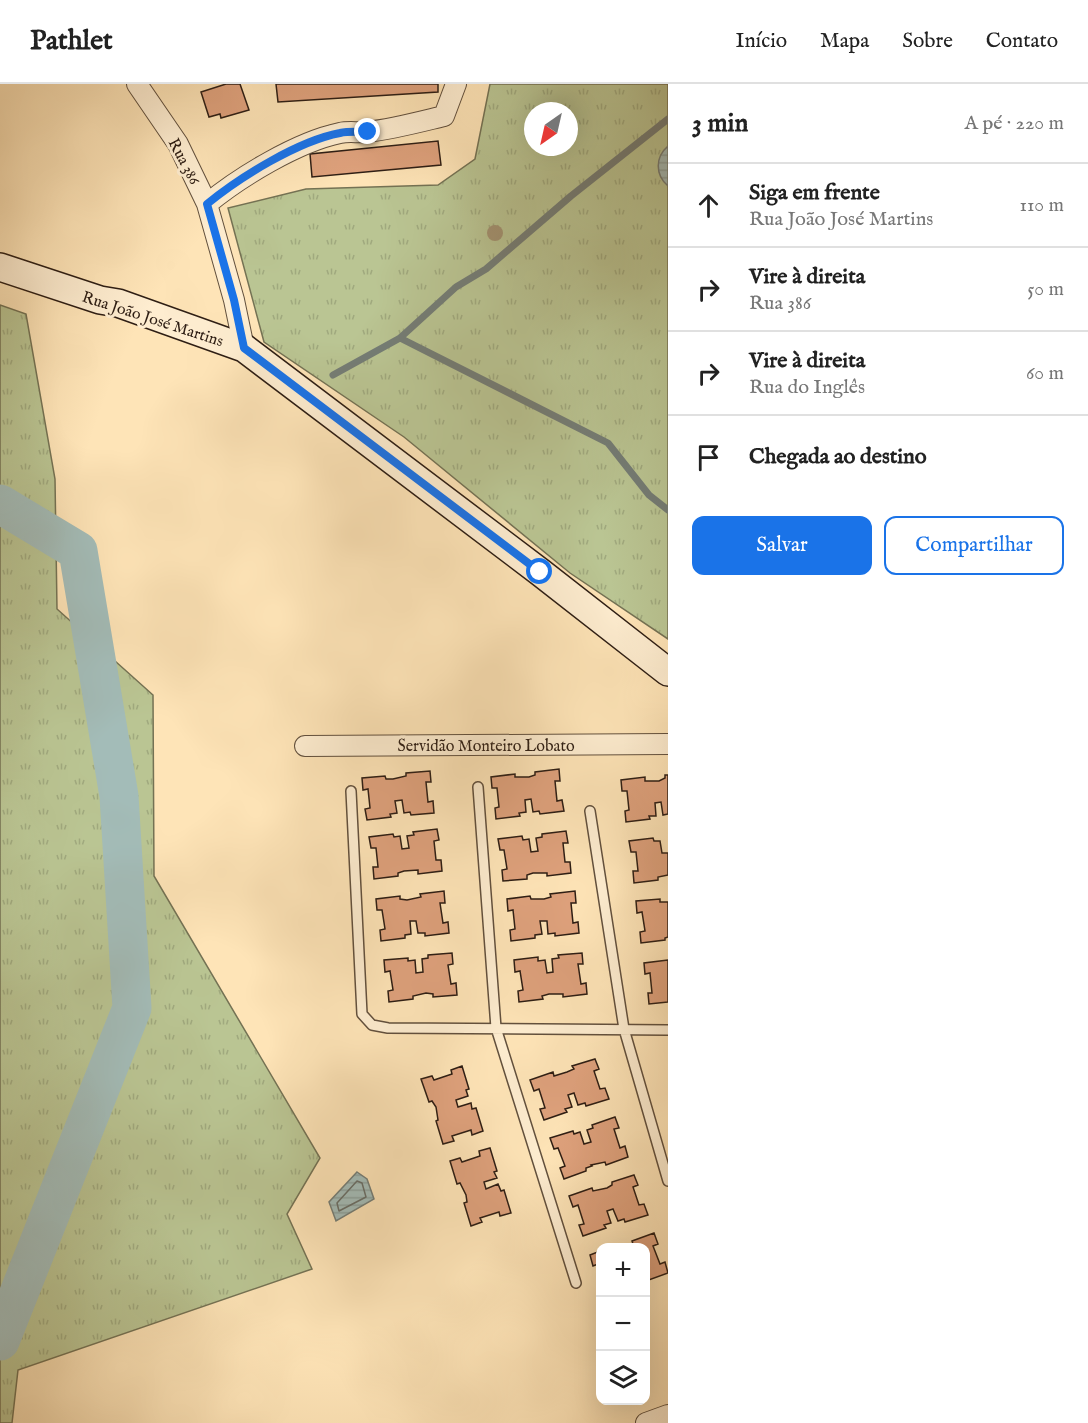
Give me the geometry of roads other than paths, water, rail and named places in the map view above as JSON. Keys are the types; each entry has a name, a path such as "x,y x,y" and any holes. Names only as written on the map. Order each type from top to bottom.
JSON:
{"main road":[{"name":"Rua João José Martins","path":"0,267 100,300 118,303 244,348 668,672"}],"street":[{"name":"Rua 386","path":"138,84 178,144 207,204 234,300 244,348"},
{"path":"207,204 281,155 307,144 340,133 368,132 444,116 456,84"},
{"name":"Servidão Monteiro Lobato","path":"304,746 668,744"},
{"path":"646,1423 668,1415"}],"lane":[{"path":"478,787 496,1028 576,1283"},
{"path":"351,791 362,1014 372,1026 668,1030"},
{"path":"590,811 624,1029 668,1181"}],"water":[{"path":"668,146 668,186 661,177 658,166 661,155"},
{"path":"357,1172 367,1179 374,1199 336,1221 329,1202"}],"waterway":[{"path":"333,375 400,338 456,287 486,269 571,196 668,119"},
{"path":"400,338 608,443 649,495 668,510"},
{"path":"0,504 78,551 119,796 132,1008 0,1341"}]}
